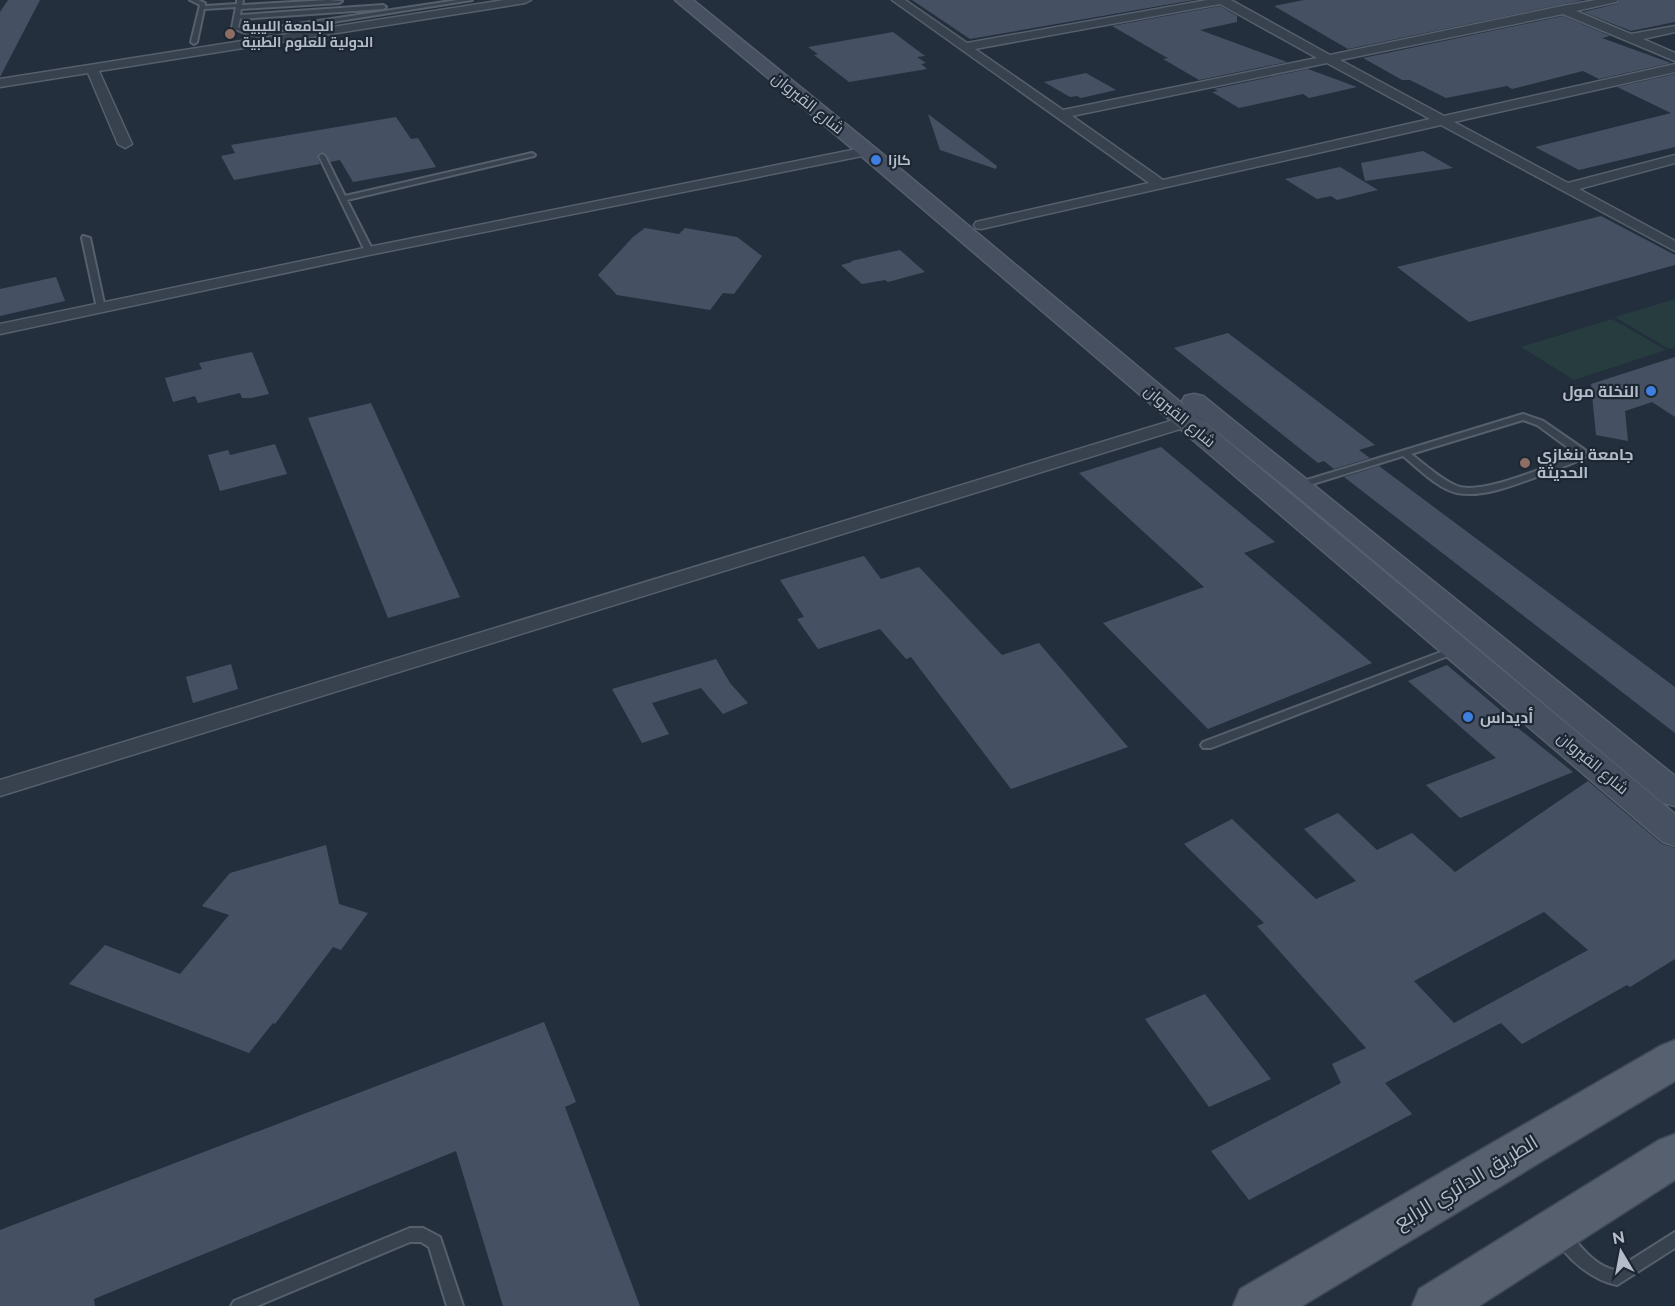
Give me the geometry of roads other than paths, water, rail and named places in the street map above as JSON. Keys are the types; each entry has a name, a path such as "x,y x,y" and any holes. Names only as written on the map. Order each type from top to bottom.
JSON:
{"main road":[{"name":"شارع القيروان","path":"683,0 1198,418 1300,485 1675,794"},
{"name":"شارع القيروان","path":"702,0 981,225 1458,648 1675,833"},
{"name":"الطريق الدائري الرابع","path":"1257,1306 1675,1059"},
{"path":"1436,1306 1675,1155"}],"street":[{"path":"0,83 525,0"},
{"path":"898,0 1161,185"},
{"path":"965,47 1222,0 1326,59 1675,247"},
{"path":"1542,0 1675,57"},
{"path":"1059,115 1612,0"},
{"path":"1630,38 1675,29"},
{"path":"92,68 125,144"},
{"path":"981,225 1675,68"},
{"path":"0,329 369,251 867,151"},
{"path":"1567,188 1675,159"},
{"path":"0,788 1198,418"}],"lane":[{"path":"193,0 203,3 194,42"},
{"path":"202,8 288,0"},
{"path":"239,4 235,28 244,32 258,32 469,0"},
{"path":"239,4 340,1 339,10"},
{"path":"237,17 396,6 397,11"},
{"path":"343,199 532,155"},
{"path":"322,156 369,251"},
{"path":"86,238 101,308"},
{"path":"1300,485 1404,453 1523,417 1540,423 1582,452 1582,456 1485,490 1461,491 1404,453"},
{"path":"1207,745 1458,648"},
{"path":"1557,1231 1594,1269 1608,1277 1617,1278 1675,1239"},
{"path":"239,1306 410,1235 423,1235 435,1242 456,1306"}],"place":[{"name":"الجامعة الليبية الدولية للعلوم الطبية","path":"230,34"},
{"name":"كازا","path":"876,160"},
{"name":"النخلة مول","path":"1651,391"},
{"name":"جامعة بنغازي الحديثة","path":"1525,463"},
{"name":"أديداس","path":"1468,717"}]}
